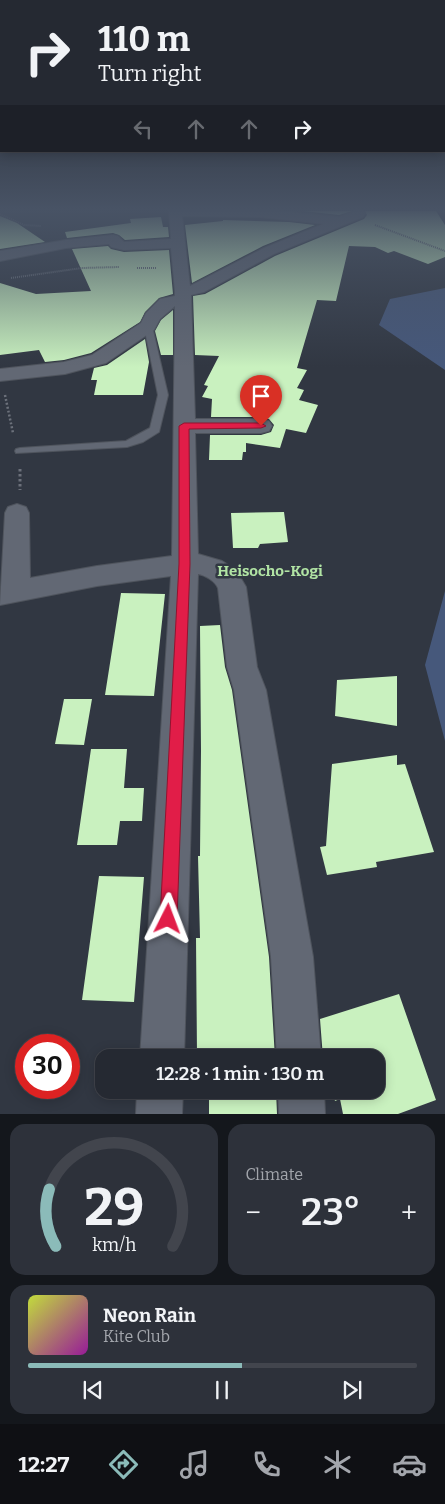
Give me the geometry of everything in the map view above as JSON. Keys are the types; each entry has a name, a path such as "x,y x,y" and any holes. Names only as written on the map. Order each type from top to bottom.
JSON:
{"street":[{"path":"162,1049 185,564 183,296 180,263"},
{"path":"0,374 65,368 99,359 148,326 152,317 166,304 198,290 246,263"},
{"path":"184,426 261,426"},
{"path":"17,513 8,592 97,576 185,564 202,564 213,568 226,577 232,587 242,668 250,690 292,958 298,1049"},
{"path":"159,1114 160,1099"},
{"path":"301,1099 302,1114"}],"lane":[{"path":"20,451 127,444 139,440 155,430 163,395 148,326"}],"path":[{"path":"134,268 181,267"},
{"path":"5,278 82,268 127,268"}],"shaded area":[{"path":"445,288 445,370 379,325 390,299"},
{"path":"445,591 445,741 425,665"}],"building":[{"path":"78,263 170,263 173,294 159,298 145,312 140,322 91,353 64,360 45,362 39,350 0,355 0,283 36,294 91,291"},
{"path":"190,263 230,263 192,283"},
{"path":"262,263 345,263 336,301 317,300 297,368 307,370 297,388 304,390 299,400 318,405 306,433 286,429 280,448 246,443 246,452 243,452 242,460 209,460 210,435 261,435 271,432 274,425 269,419 261,417 211,417 212,399 202,397 208,386 204,385 219,356 195,355 193,296 205,294"},
{"path":"173,310 173,355 161,355 155,331 161,320"},
{"path":"145,339 149,362 143,395 94,395 97,380 91,380 94,368 107,365"},
{"path":"284,512 288,542 260,544 258,548 233,548 231,513"},
{"path":"121,593 165,594 154,696 105,695"},
{"path":"220,625 225,667 232,690 269,957 274,1049 197,1049 196,938 200,938 198,856 200,856 201,751 200,626"},
{"path":"397,676 397,726 335,716 337,680"},
{"path":"64,699 92,699 84,745 55,744"},
{"path":"91,749 127,749 124,788 144,788 142,821 120,821 117,845 77,845"},
{"path":"397,755 397,765 405,764 434,852 376,862 377,867 327,875 320,847 326,846 332,764"},
{"path":"99,876 144,877 134,1002 82,1000"},
{"path":"399,994 436,1100 398,1114 343,1114 340,1099 385,1099 385,1049 322,1049 320,1019"},
{"path":"209,1099 276,1099 277,1114 209,1114"}],"district":[{"name":"Heisocho-Kogi","path":"270,571"}],"route":[{"path":"168,919 185,564 184,426 261,426"}]}
